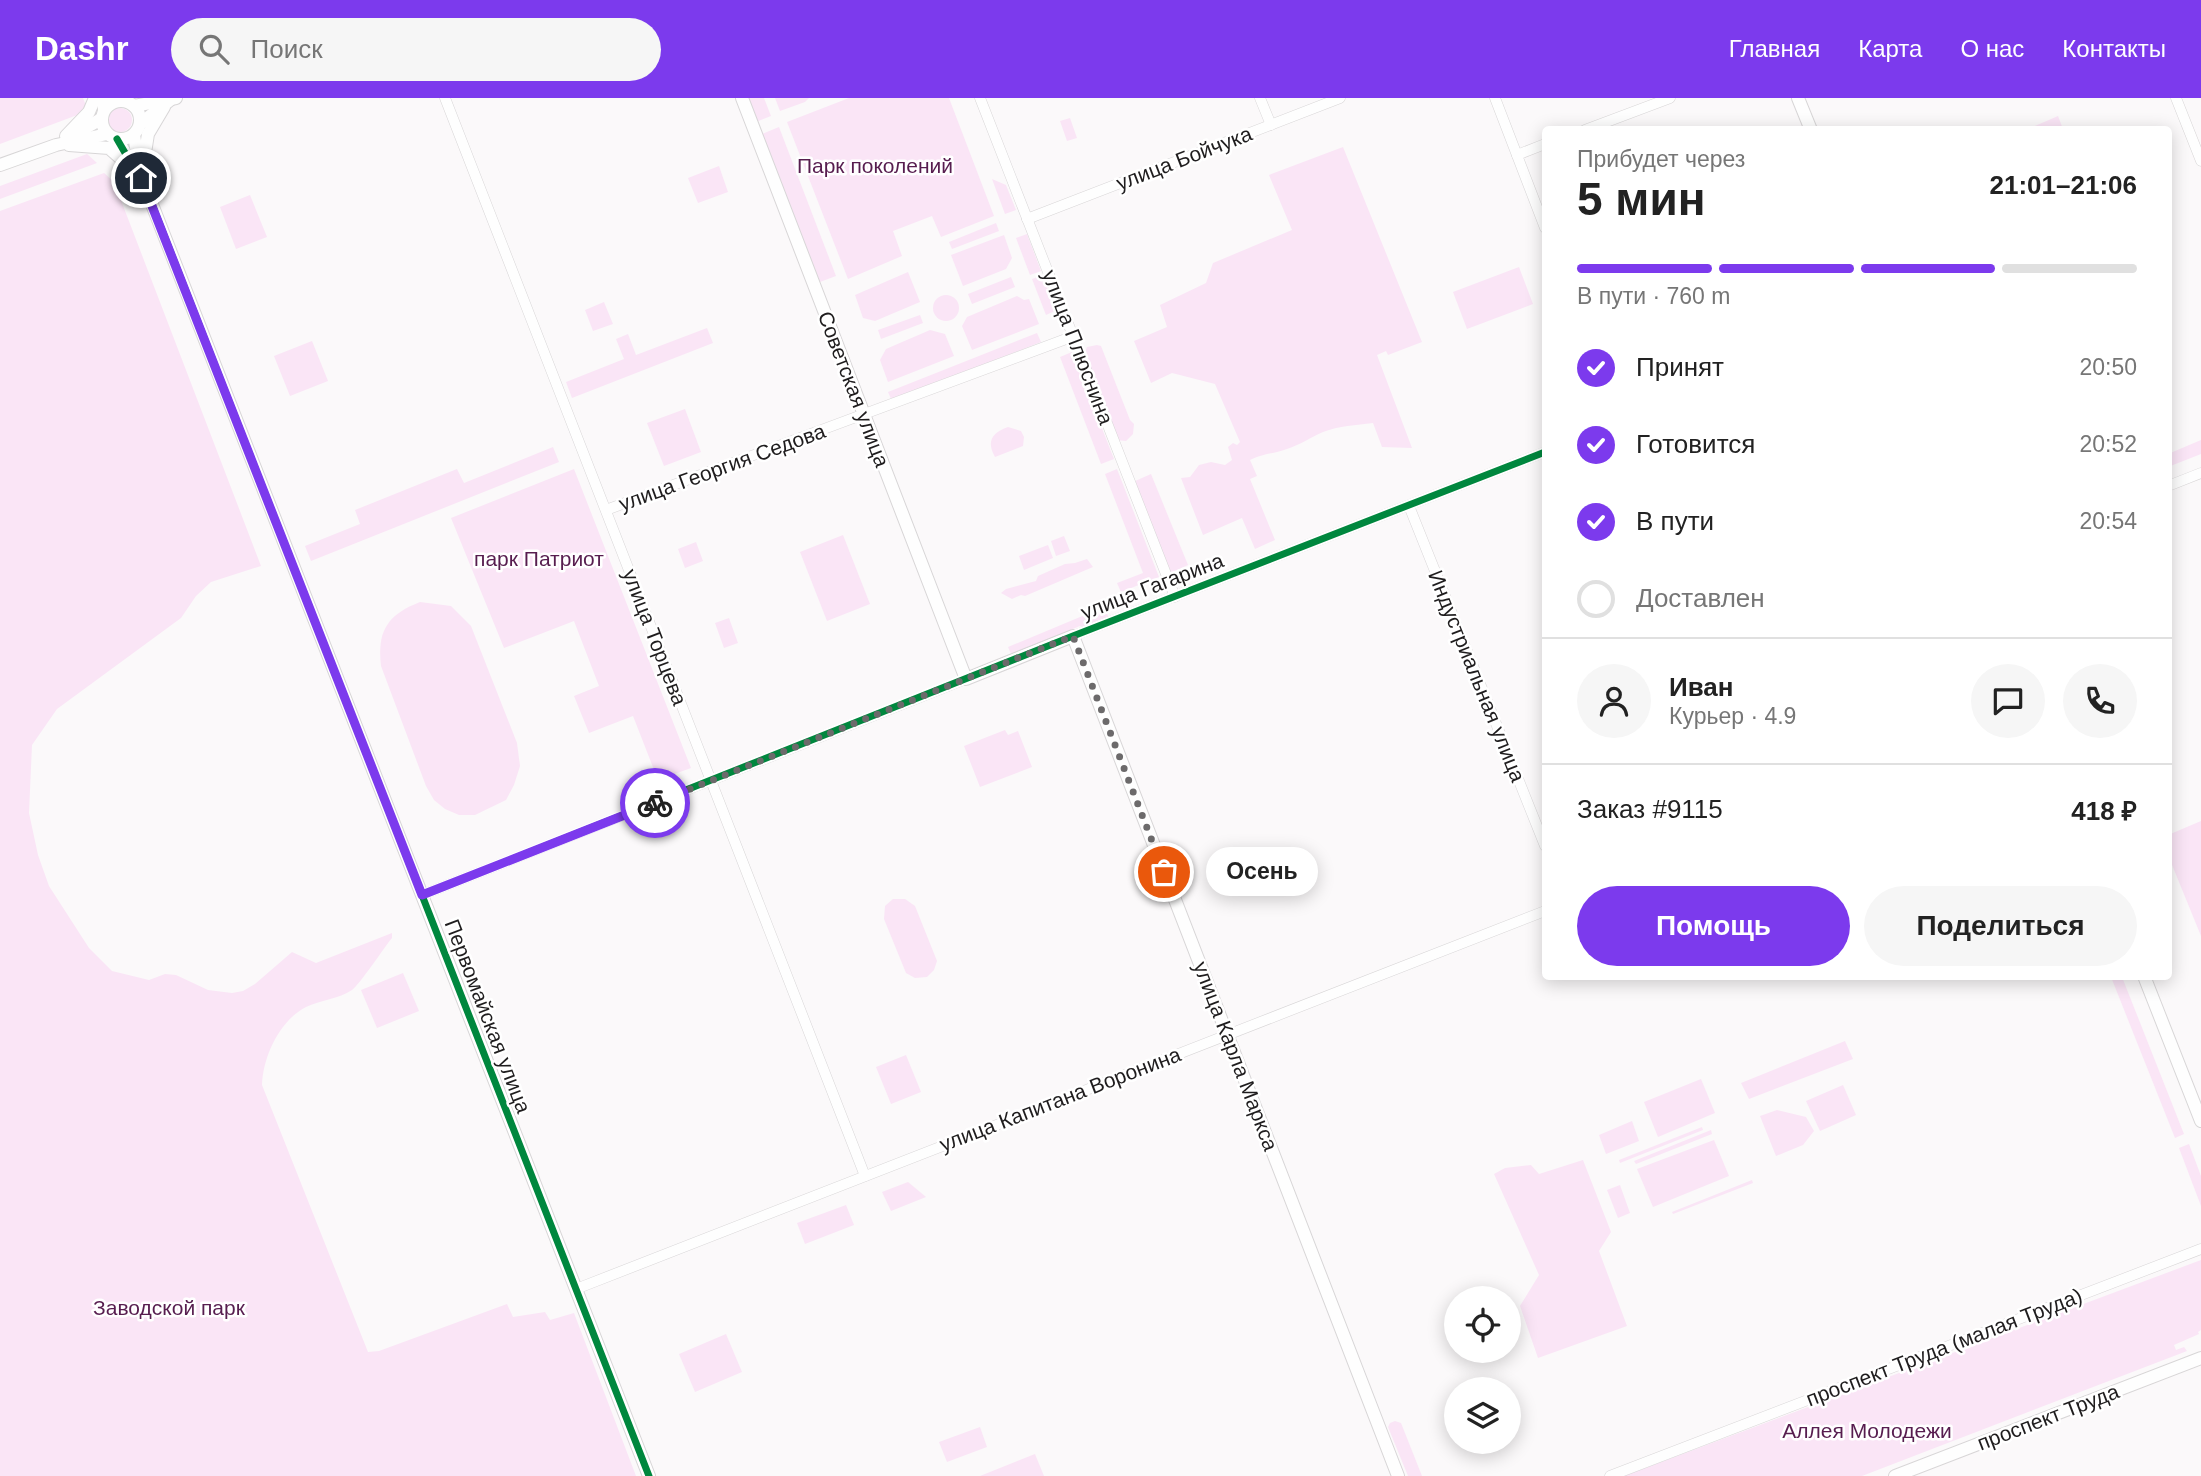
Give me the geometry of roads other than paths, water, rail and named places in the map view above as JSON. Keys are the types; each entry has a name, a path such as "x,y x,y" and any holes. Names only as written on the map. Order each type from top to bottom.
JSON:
{"street":[{"path":"56,145 89,112 95,98"},
{"name":"улица Торцева","path":"445,98 865,1176"},
{"name":"Советская улица","path":"742,98 966,679"},
{"name":"улица Плюснина","path":"980,98 1175,597"},
{"path":"1260,98 1270,125"},
{"name":"улица Бойчука","path":"1027,219 1340,98"},
{"path":"1495,98 1542,220"},
{"path":"1596,126 1670,98"},
{"path":"1798,98 1809,126"},
{"path":"2176,98 2201,161"},
{"path":"56,145 114,102 168,99"},
{"path":"0,165 56,145 112,136 124,139 168,99"},
{"path":"141,178 148,134 168,99"},
{"path":"126,102 138,112 141,178"},
{"path":"103,109 112,136 141,178"},
{"path":"56,145 109,148 141,178"},
{"path":"1517,155 1542,145"},
{"name":"Первомайская улица","path":"141,178 649,1476"},
{"name":"улица Георгия Седова","path":"606,510 1074,336"},
{"name":"улица Гагарина","path":"422,895 1542,453"},
{"path":"2172,484 2201,473"},
{"name":"Индустриальная улица","path":"1409,506 1542,838"},
{"name":"улица Карла Маркса","path":"1073,636 1398,1476"},
{"name":"улица Капитана Воронина","path":"576,1289 1542,912"},
{"path":"2146,980 2201,1122"},
{"name":"проспект Труда (малая Труда)","path":"1610,1476 2201,1249"},
{"name":"проспект Труда","path":"1895,1476 2201,1358"}],"place":[{"name":"Осень","path":"1164,872"}],"park label":[{"name":"Парк поколений","path":"875,165"},
{"name":"парк Патриот","path":"539,558"},
{"name":"Заводской парк","path":"169,1307"},
{"name":"Аллея Молодежи","path":"1867,1430"}]}
